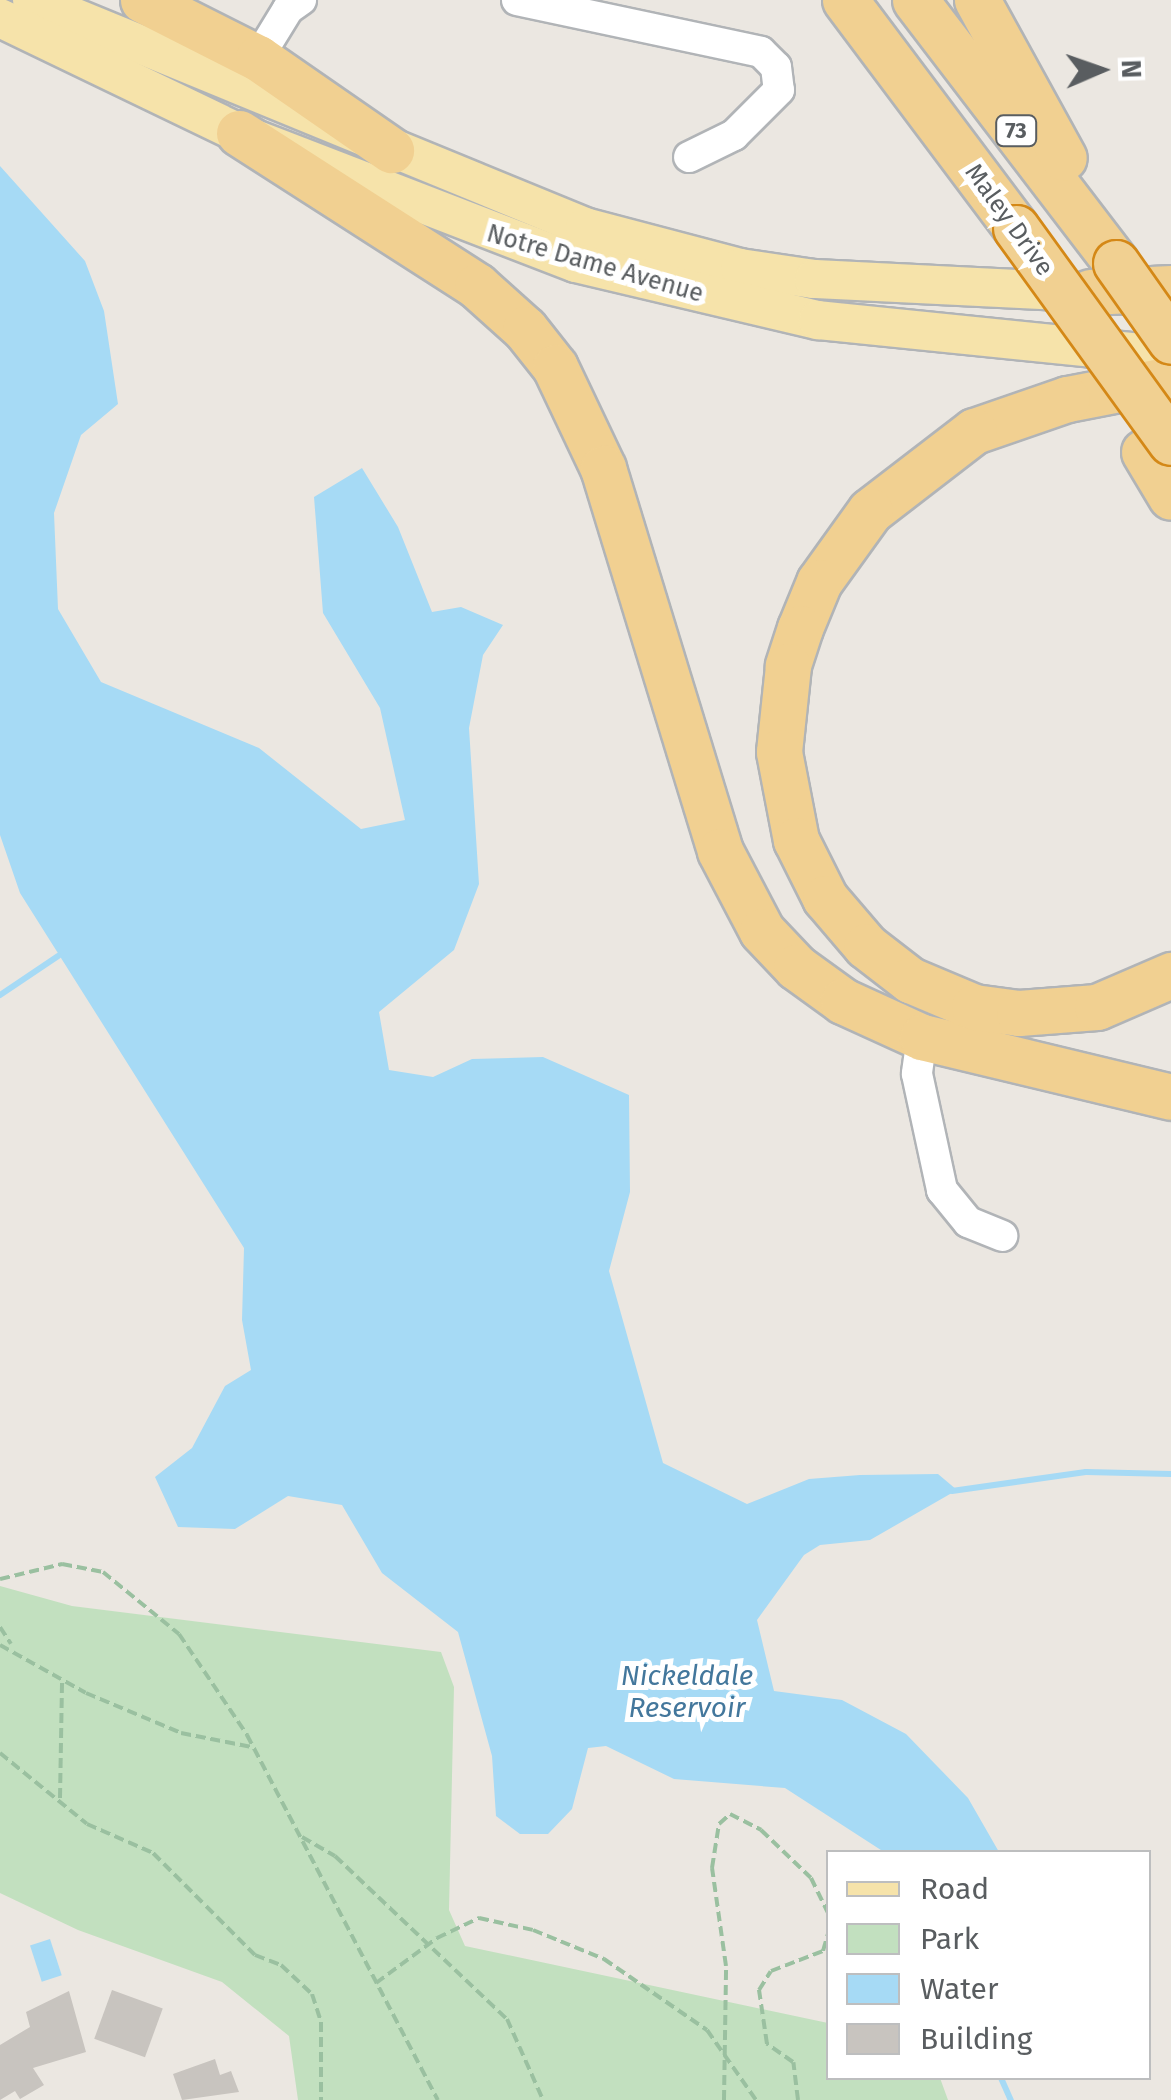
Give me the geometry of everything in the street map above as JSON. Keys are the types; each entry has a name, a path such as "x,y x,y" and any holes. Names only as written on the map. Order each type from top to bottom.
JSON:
{"highway":[{"path":"142,0 258,58 391,150"},
{"name":"Maley Drive","path":"845,0 1016,228 1094,290 1171,341"},
{"name":"Maley Drive","path":"916,0 1094,290 1157,447 1171,497"},
{"path":"977,0 1094,290 1171,288"},
{"path":"239,133 476,286 525,329 555,367 603,468 701,802 736,888 762,931 796,967 843,1001 922,1038 1171,1097"},
{"path":"1171,380 1010,416 940,452 893,490 842,545 819,582 788,666 779,752 796,840 825,898 866,946 910,980 974,1007 1019,1013 1097,1006 1171,975"}],"main road":[{"name":"Notre Dame Avenue","path":"32,0 391,150 585,226 740,268 904,285 1094,290 1171,297"},
{"name":"Notre Dame Avenue","path":"0,18 239,133 472,228 576,264 738,304 902,332 1171,356"}],"lane":[{"path":"258,58 288,9 302,0"},
{"path":"517,0 760,52 776,67 779,90 734,135 690,157"},
{"path":"922,1038 917,1074 942,1190 968,1222 1002,1236"}],"path":[{"path":"0,1579 62,1564 104,1572 179,1634 253,1746 438,2100"},
{"path":"0,1626 12,1646 62,1678 181,1732 253,1746"},
{"path":"0,1645 12,1646"},
{"path":"60,1798 62,1678"},
{"path":"0,1753 60,1798 86,1824 153,1853 254,1955 281,1965 312,1994 321,2022 322,2100"},
{"path":"724,2100 725,1948 712,1868 719,1824 730,1814 761,1830 811,1878 826,1909"},
{"path":"299,1834 335,1856 506,2020 543,2100"},
{"path":"376,1982 428,1946 480,1918 533,1930 604,1958 706,2030 756,2100"},
{"path":"798,2100 793,2062 768,2044 759,1990 771,1971 823,1951 826,1941"}],"green space":[{"path":"0,1586 72,1606 441,1652 454,1687 449,1910 465,1946 826,2023 826,2080 941,2080 948,2100 298,2100 289,2036 222,1982 78,1930 0,1893"}],"water":[{"name":"Nickeldale Reservoir","path":"0,166 85,261 104,311 118,404 81,435 54,513 58,609 101,682 259,748 361,829 405,820 380,708 323,613 314,497 362,468 398,527 432,612 461,607 503,625 483,655 469,728 479,884 454,950 379,1012 389,1070 433,1077 472,1059 543,1057 629,1095 630,1192 609,1271 663,1463 747,1504 809,1479 860,1475 938,1474 957,1490 870,1540 820,1545 804,1555 757,1620 774,1691 842,1700 906,1734 968,1798 998,1850 881,1850 785,1788 674,1779 606,1746 588,1748 572,1809 548,1834 520,1834 496,1816 492,1756 458,1632 382,1573 342,1505 288,1496 235,1529 178,1527 155,1477 192,1448 225,1386 251,1370 242,1320 244,1248 20,893 0,835"},
{"path":"50,1939 62,1975 42,1982 30,1945"}],"building":[{"path":"112,1990 163,2008 145,2057 94,2039"},
{"path":"69,1991 86,2052 33,2068 44,2085 20,2099 15,2091 0,2100 0,2045 30,2027 26,2012"},
{"path":"215,2059 220,2075 231,2071 239,2092 182,2100 173,2074"}],"waterway":[{"path":"0,995 58,956"},
{"path":"952,1491 1086,1472 1171,1474"},
{"path":"1002,2080 1011,2100"}]}
